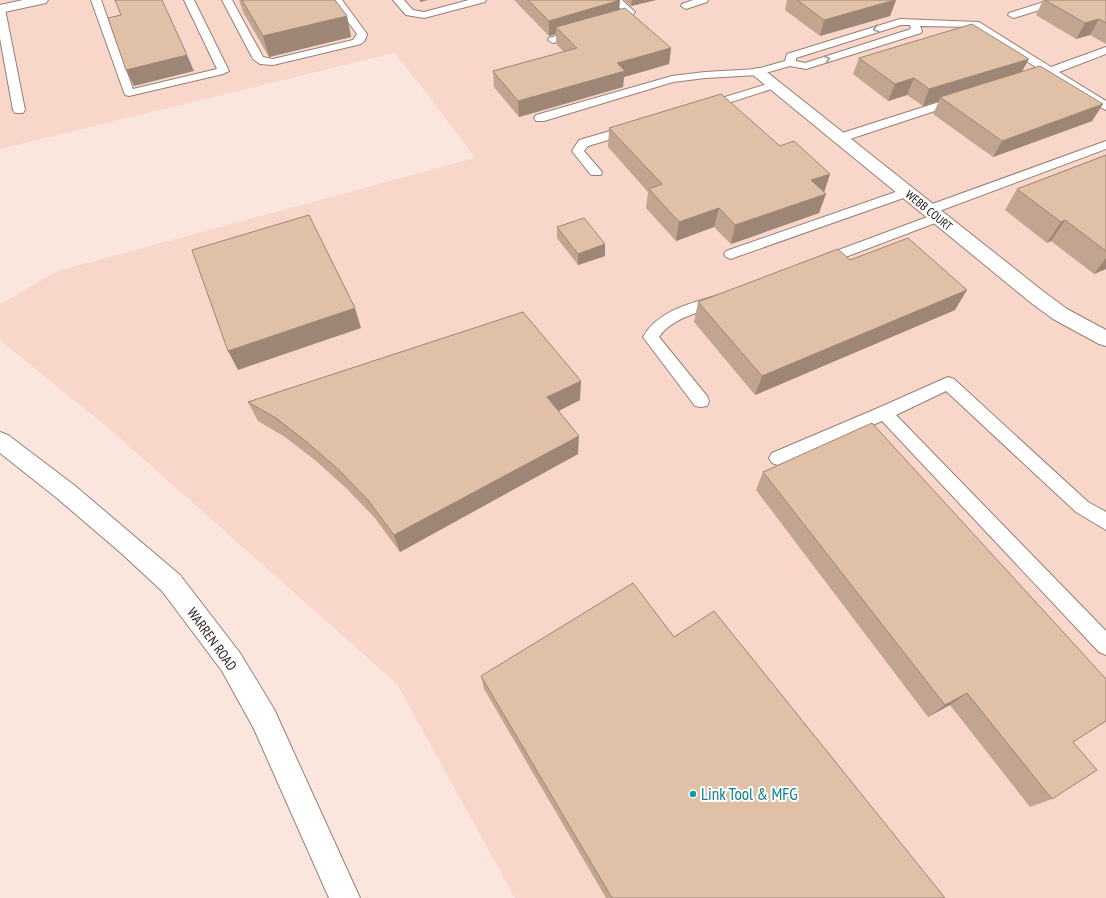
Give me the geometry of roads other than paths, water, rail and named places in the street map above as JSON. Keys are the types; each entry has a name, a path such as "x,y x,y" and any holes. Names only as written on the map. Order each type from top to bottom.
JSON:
{"street":[{"path":"0,9 41,0"},
{"name":"WEBB COURT","path":"758,72 1037,297 1060,314 1106,339"},
{"name":"WARREN ROAD","path":"0,441 66,492 129,545 171,583 201,622 231,662 264,720 345,898"}],"lane":[{"path":"96,0 129,92 223,71 189,0"},
{"path":"227,0 259,59 264,62 273,62 350,44 361,38 362,34 337,0"},
{"path":"398,0 410,13 424,15 481,0"},
{"path":"610,23 624,19 630,12 616,0"},
{"path":"686,6 703,0"},
{"path":"1013,15 1061,0"},
{"path":"0,9 19,110"},
{"path":"540,118 672,79 705,75 758,72 790,63 806,66 917,31 914,23 975,24 1106,106"},
{"path":"553,40 589,30"},
{"path":"1028,78 1106,50"},
{"path":"698,109 774,85"},
{"path":"840,138 968,97"},
{"path":"596,172 578,151 583,143 645,125"},
{"path":"811,265 933,213 1106,146"},
{"path":"732,254 908,192"},
{"path":"701,401 651,337 654,329 663,322 729,296"},
{"path":"778,458 884,413 948,383 1082,507 1106,522"},
{"path":"884,413 1106,645"}],"place":[{"name":"Link Tool & MFG","path":"693,794"}]}
